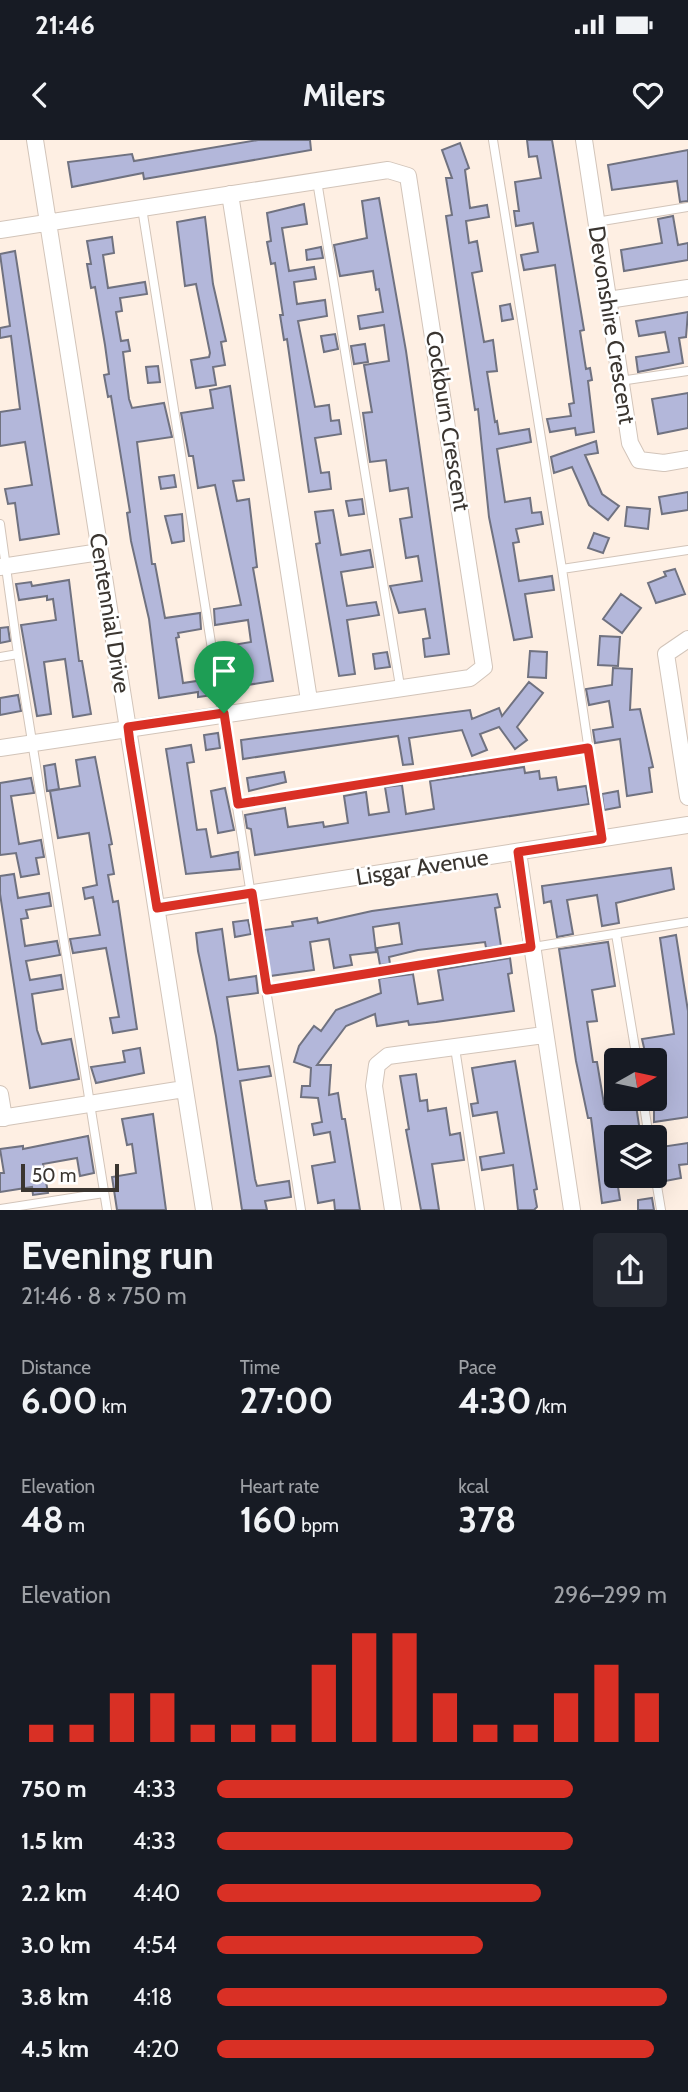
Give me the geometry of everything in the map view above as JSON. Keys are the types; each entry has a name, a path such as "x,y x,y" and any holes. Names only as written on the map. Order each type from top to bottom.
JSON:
{"street":[{"name":"Centennial Drive","path":"35,140 204,1210"},
{"name":"Devonshire Crescent","path":"584,140 630,443 639,460 664,463 688,459"},
{"name":"Cockburn Crescent","path":"0,230 388,170 408,176 485,667 470,678 400,686 0,748"},
{"path":"230,194 309,700"},
{"path":"608,300 688,288"},
{"path":"3,567 100,552"},
{"path":"688,639 666,653 683,734 688,797"},
{"name":"Lisgar Avenue","path":"157,908 688,825"},
{"path":"518,852 572,1210"},
{"path":"393,1210 373,1086 377,1065 388,1056 544,1035"},
{"path":"0,1094 2,1118 184,1089"}],"lane":[{"path":"493,140 602,839"},
{"path":"317,181 400,686"},
{"path":"596,222 688,206"},
{"path":"142,208 302,1210"},
{"path":"620,382 688,371"},
{"path":"0,524 3,567 107,1210"},
{"path":"562,569 688,550"},
{"path":"0,657 18,654"},
{"path":"238,804 588,748"},
{"path":"267,990 688,922"},
{"path":"616,934 635,1048"},
{"path":"455,1048 480,1210"},
{"path":"657,1188 661,1210"},
{"path":"0,1209 104,1193"}],"building":[{"path":"258,140 310,140 311,150 144,179 143,173 72,187 68,162 132,154 134,161"},
{"path":"527,140 552,140 584,330 580,331 586,369 590,368 592,380 588,381 594,432 576,435 575,428 550,432 547,419 571,416 569,404 574,403 555,265 524,270 521,255 538,252 533,223 516,226 514,211 519,211 515,182 541,178 537,156 529,157"},
{"path":"460,143 469,168 465,170 470,208 487,205 489,217 466,221 469,243 477,241 482,271 472,273 484,342 493,340 497,371 487,372 495,422 497,421 499,434 529,429 531,442 497,449 505,502 530,498 532,513 541,512 543,524 516,529 519,542 513,543 519,581 552,576 554,590 525,594 532,637 514,640 489,517 478,409 475,410 446,216 452,215 446,178 452,178 442,150"},
{"path":"688,150 688,201 680,202 677,181 612,190 608,165"},
{"path":"379,198 406,351 449,654 425,657 423,639 430,638 425,609 399,613 390,586 422,581 418,556 406,558 400,519 412,517 408,488 390,491 386,460 370,462 363,413 372,412 364,365 389,361 384,325 360,329 358,316 383,312 373,271 340,276 334,245 367,238 362,201"},
{"path":"304,204 307,224 282,228 289,271 314,267 316,279 294,282 297,304 325,300 327,316 298,321 315,407 329,405 331,421 339,420 341,434 315,438 321,473 329,472 331,489 309,492 287,339 284,340 280,315 283,315 275,263 271,264 267,242 271,241 267,213"},
{"path":"673,216 678,245 688,243 688,260 624,271 621,250 662,243 658,219"},
{"path":"205,217 213,284 226,341 221,342 225,365 213,367 216,385 196,388 191,360 209,357 210,353 196,284 185,286 177,222"},
{"path":"112,237 114,253 103,255 108,288 145,282 147,294 120,298 122,311 116,312 121,341 128,340 130,351 123,352 129,399 132,408 164,403 172,437 137,442 152,564 155,564 165,618 200,613 201,629 178,633 179,637 176,638 183,683 210,679 213,695 198,697 198,692 159,698 149,619 131,541 127,513 130,512 111,396 108,397 104,375 109,374 105,345 95,287 91,288 87,264 91,264 87,241"},
{"path":"321,247 323,258 307,260 306,250"},
{"path":"15,251 59,534 20,540 15,503 8,504 5,489 32,485 25,442 0,446 0,412 20,409 11,336 0,338 0,328 10,326 0,254"},
{"path":"510,304 513,319 502,321 500,306"},
{"path":"688,312 686,337 679,338 683,363 638,372 636,357 669,352 665,332 639,336 636,321"},
{"path":"335,334 338,349 324,352 321,336"},
{"path":"365,344 368,362 354,364 351,346"},
{"path":"158,366 160,382 148,383 146,367"},
{"path":"230,386 244,480 233,481 237,501 249,499 257,567 253,568 273,681 234,687 229,657 223,658 221,647 251,642 248,620 215,625 214,609 241,605 215,485 198,488 193,456 189,456 181,413 213,408 210,390"},
{"path":"688,393 688,428 658,434 652,399"},
{"path":"596,441 598,453 585,455 602,494 619,506 608,520 589,505 572,467 554,473 551,457"},
{"path":"174,475 176,487 161,489 159,477"},
{"path":"688,492 688,510 662,514 659,497"},
{"path":"362,499 364,514 349,516 346,501"},
{"path":"627,507 650,509 648,529 625,526"},
{"path":"333,510 341,555 370,550 373,567 341,572 347,606 376,602 379,615 347,620 355,674 339,676 316,544 320,543 315,512"},
{"path":"182,514 184,541 172,543 165,516"},
{"path":"594,533 609,538 603,553 588,548"},
{"path":"675,569 685,594 656,603 648,583 666,576 664,572"},
{"path":"69,580 79,661 82,661 91,714 73,717 65,659 44,662 51,714 37,716 21,625 56,620 53,599 47,600 47,596 19,600 16,584 31,582 32,586"},
{"path":"621,594 641,608 622,633 603,619"},
{"path":"8,627 10,641 0,643 0,628"},
{"path":"600,636 620,637 618,666 598,665"},
{"path":"530,651 547,652 546,678 528,677"},
{"path":"387,652 390,667 375,669 373,654"},
{"path":"613,668 632,669 630,710 640,709 653,767 649,768 652,792 627,796 620,739 595,743 593,730 613,727 609,701 589,705 586,689 612,685"},
{"path":"529,682 543,693 517,727 527,740 515,749 499,727 480,734 487,750 472,756 462,730 409,738 413,764 403,765 398,736 243,759 241,740 470,710 472,719 499,708 502,716"},
{"path":"18,695 21,711 0,715 0,698"},
{"path":"218,733 220,748 206,750 204,735"},
{"path":"191,745 194,762 187,763 197,830 206,829 211,857 238,852 240,869 186,874 166,749"},
{"path":"95,757 112,844 109,845 114,874 108,875 113,902 118,901 137,1029 113,1033 110,1018 119,1017 106,948 73,953 70,939 100,935 93,897 85,899 83,888 97,885 89,833 58,838 50,791 80,786 76,760"},
{"path":"55,764 59,789 47,791 44,766"},
{"path":"524,767 525,773 539,771 540,779 556,777 558,790 586,786 589,804 255,855 251,829 247,828 245,815 285,808 288,827 323,822 324,827 348,823 344,796 366,792 369,815 389,812 385,787 402,785 406,814 434,809 430,781"},
{"path":"284,772 286,782 249,791 247,778"},
{"path":"31,778 34,793 11,796 19,844 41,840 44,857 36,858 39,874 21,877 16,853 0,855 0,783"},
{"path":"225,788 234,830 218,833 211,791"},
{"path":"618,791 620,807 604,810 602,794"},
{"path":"671,868 674,889 616,903 619,923 602,926 597,895 567,900 573,934 557,937 551,901 544,903 542,886"},
{"path":"14,874 18,898 49,893 51,906 26,910 28,918 21,919 25,946 57,941 60,955 26,961 30,980 61,975 63,989 32,994 37,1030 42,1044 71,1039 79,1079 30,1088 0,894 0,876"},
{"path":"497,894 500,907 495,908 501,946 486,948 485,942 418,950 389,957 390,964 380,965 377,948 402,944 399,923 373,927 376,952 350,955 352,965 334,968 329,939 310,942 314,970 270,976 264,930 293,926 292,922 317,918 318,923 372,911"},
{"path":"248,920 251,934 235,937 233,922"},
{"path":"222,929 229,980 256,976 258,993 227,997 238,1070 269,1066 271,1076 240,1081 255,1179 257,1186 289,1181 291,1197 265,1201 267,1210 242,1210 216,1036 198,951 196,933"},
{"path":"676,935 688,1011 688,1117 654,1122 654,1111 667,1111 667,1048 644,1048 642,1039 674,1034 660,938"},
{"path":"608,942 615,986 592,990 597,1021 587,1022 593,1062 597,1062 604,1111 637,1111 639,1125 604,1125 604,1188 618,1188 620,1200 602,1203 591,1118 588,1118 576,1061 559,949"},
{"path":"510,958 512,973 508,974 514,1011 409,1025 408,1021 377,1026 375,1014 346,1026 317,1065 331,1065 329,1095 338,1093 360,1210 335,1210 334,1200 318,1203 312,1166 335,1162 330,1132 314,1135 312,1124 322,1122 318,1098 301,1097 302,1086 310,1086 311,1068 294,1062 299,1046 314,1026 321,1031 336,1010 381,993 379,979 413,974 418,1004 443,1000 438,970"},
{"path":"140,1048 144,1073 96,1083 91,1067 125,1062 123,1051"},
{"path":"515,1061 537,1189 534,1190 537,1207 534,1210 518,1210 513,1165 482,1170 480,1157 504,1153 497,1112 473,1116 471,1104 478,1103 472,1068"},
{"path":"416,1074 420,1101 427,1100 428,1111 446,1108 450,1135 460,1133 464,1160 432,1164 439,1210 421,1210 406,1130 409,1129 400,1076"},
{"path":"153,1114 166,1210 117,1210 112,1177 136,1173 132,1144 127,1145 122,1119"},
{"path":"88,1136 94,1173 80,1176 77,1158 43,1164 48,1193 33,1195 32,1187 0,1192 0,1173 4,1173 0,1149 23,1146 23,1149"},
{"path":"688,1143 688,1164 679,1165 681,1178 667,1181 667,1146"},
{"path":"652,1198 654,1210 638,1210 638,1200"}],"route":[{"path":"224,713 238,804 588,748 602,839 518,852 531,947 267,990 252,893 157,908 130,743 128,727 224,713"}]}
